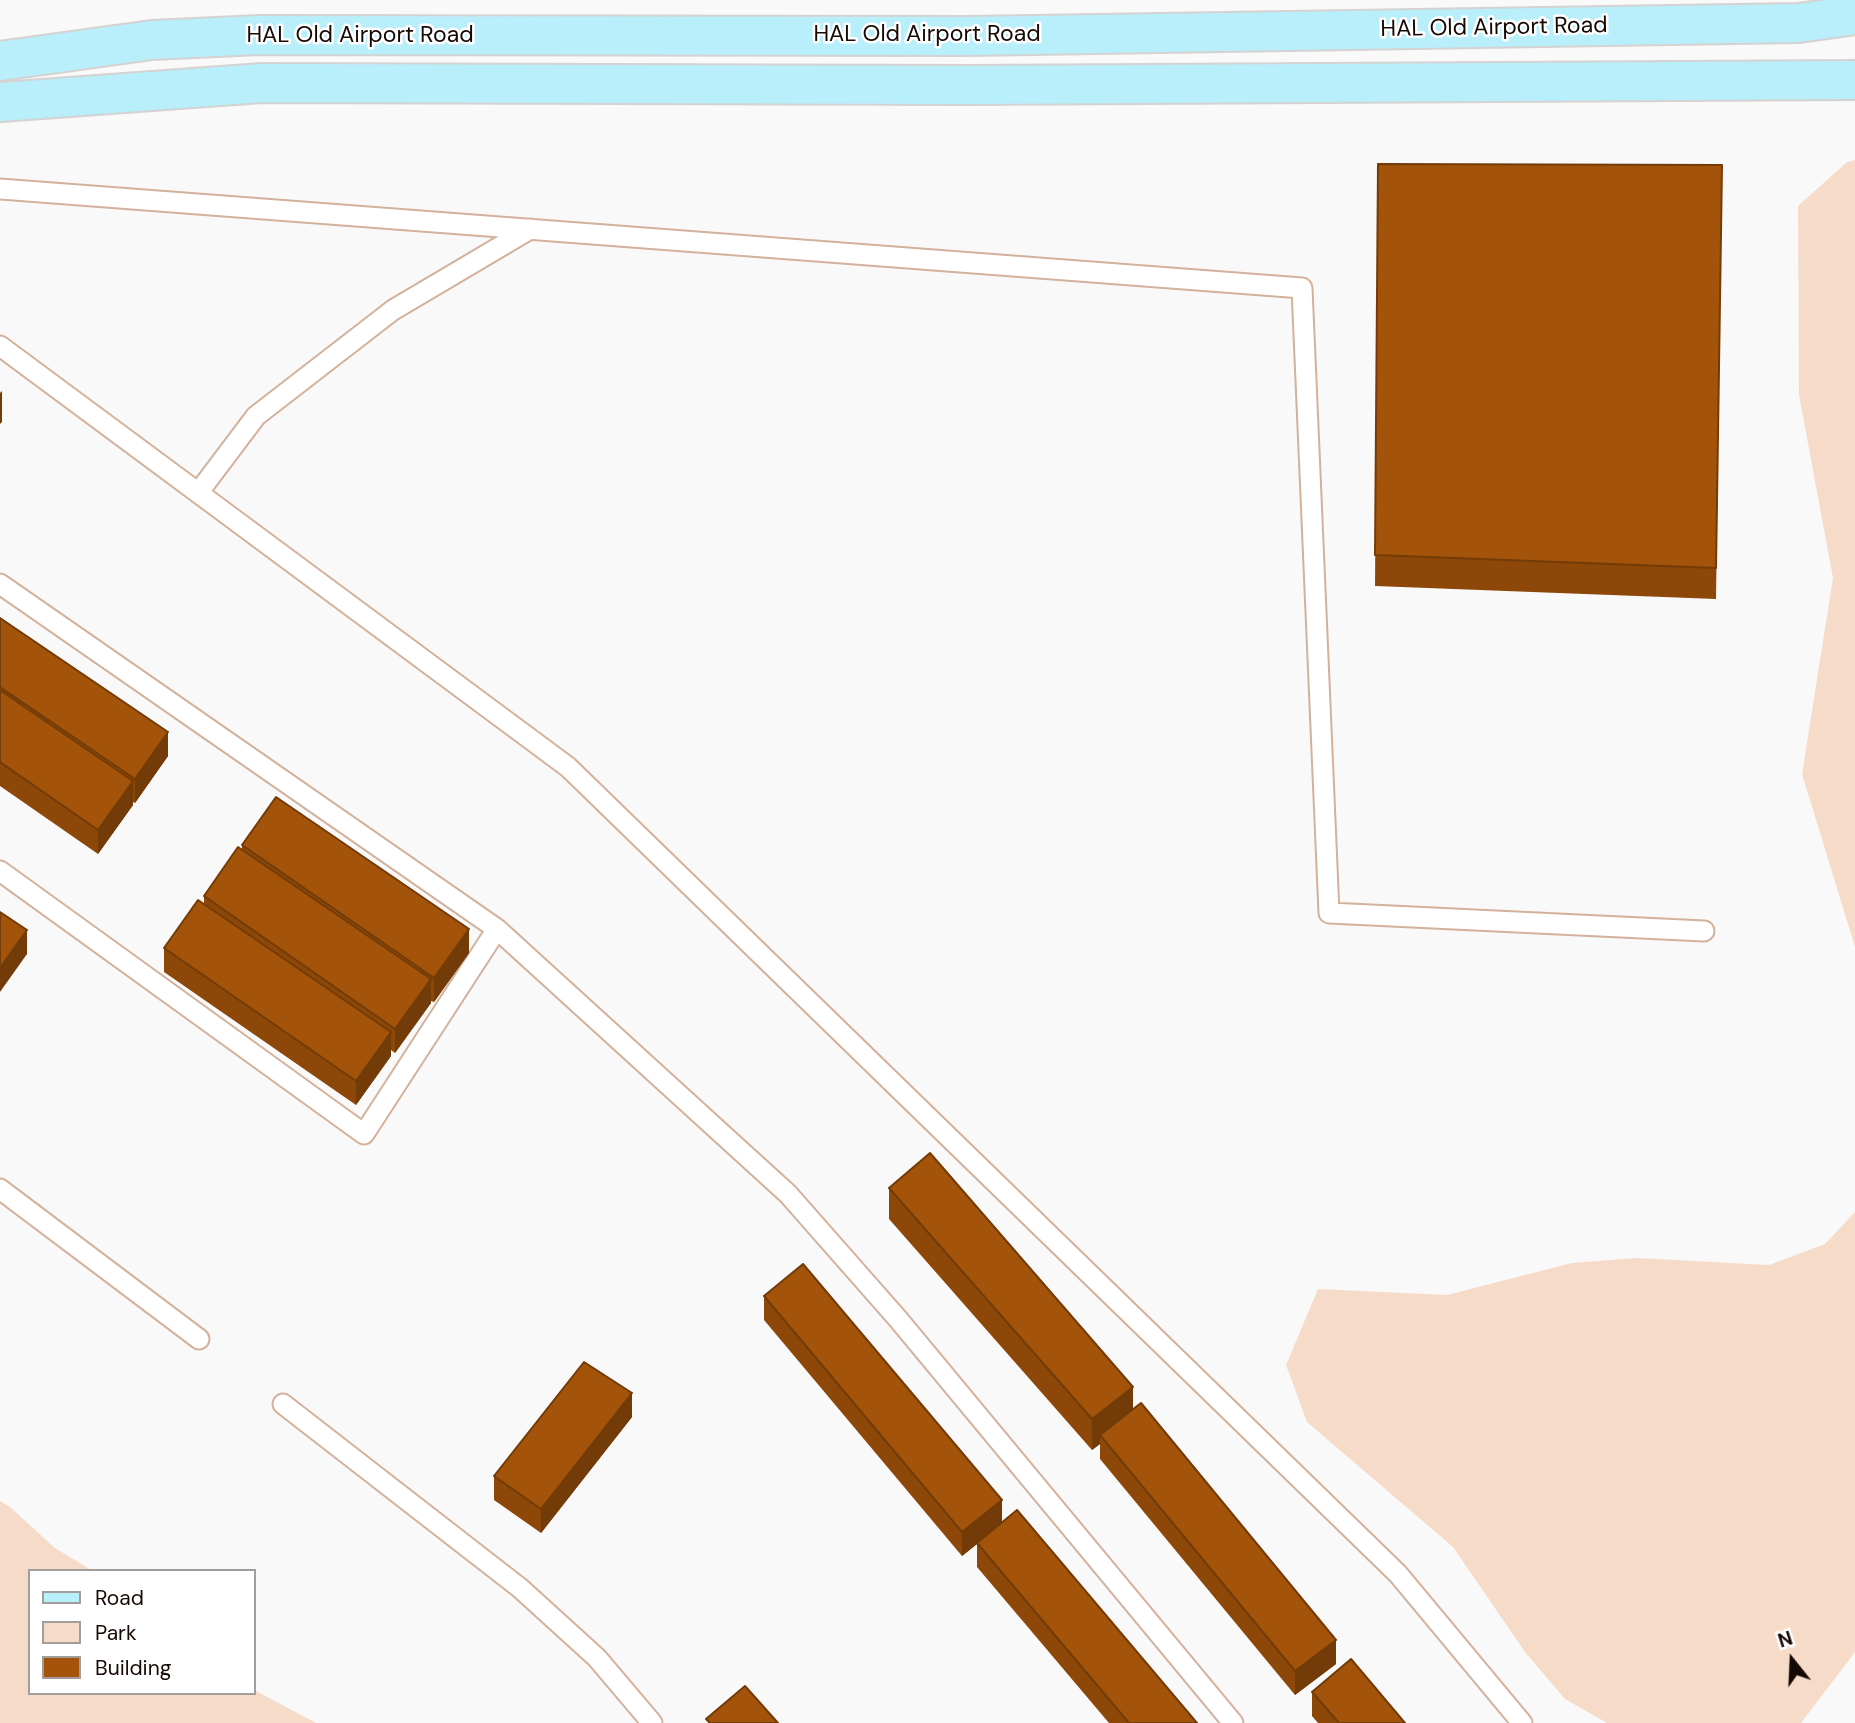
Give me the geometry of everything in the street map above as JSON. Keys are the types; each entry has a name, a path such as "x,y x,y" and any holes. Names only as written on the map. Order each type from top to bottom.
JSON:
{"main road":[{"name":"HAL Old Airport Road","path":"0,61 152,40 259,36 969,36 1799,23 1855,15"},
{"name":"HAL Old Airport Road","path":"0,102 262,83 980,85 1855,80"}],"lane":[{"path":"0,189 1302,288 1329,913 1704,931"},
{"path":"198,494 256,416 266,408 393,310 530,229"},
{"path":"0,346 568,767 1398,1574 1522,1723"},
{"path":"0,584 497,929 788,1194 898,1319 1233,1723"},
{"path":"0,871 364,1134 497,929"},
{"path":"0,1189 199,1339"},
{"path":"283,1404 520,1588 597,1658 652,1723"}],"green space":[{"path":"1855,160 1855,947 1802,774 1833,578 1799,395 1798,206 1847,162"},
{"path":"1855,1212 1855,1652 1801,1723 1607,1723 1565,1699 1525,1652 1453,1547 1307,1422 1286,1365 1318,1289 1447,1295 1572,1263 1637,1258 1769,1265 1825,1244"},
{"path":"0,1501 55,1548 90,1569 28,1569 28,1695 256,1695 256,1691 316,1723 0,1723"}],"building":[{"path":"1378,164 1722,165 1716,568 1375,555"},
{"path":"0,618 168,732 135,779 0,687"},
{"path":"0,690 133,781 98,830 0,762"},
{"path":"276,797 469,929 434,978 242,845"},
{"path":"238,847 431,979 395,1029 204,896"},
{"path":"198,900 391,1032 356,1081 164,948"},
{"path":"0,912 27,930 0,968"},
{"path":"930,1153 1133,1387 1092,1419 889,1188"},
{"path":"803,1264 1002,1500 962,1532 764,1296"},
{"path":"584,1362 632,1393 541,1509 494,1476"},
{"path":"1141,1403 1336,1640 1295,1671 1100,1435"},
{"path":"1017,1510 1197,1723 1129,1723 977,1543"},
{"path":"1351,1659 1405,1723 1339,1723 1312,1692"},
{"path":"745,1686 778,1723 710,1723 706,1719"}]}
